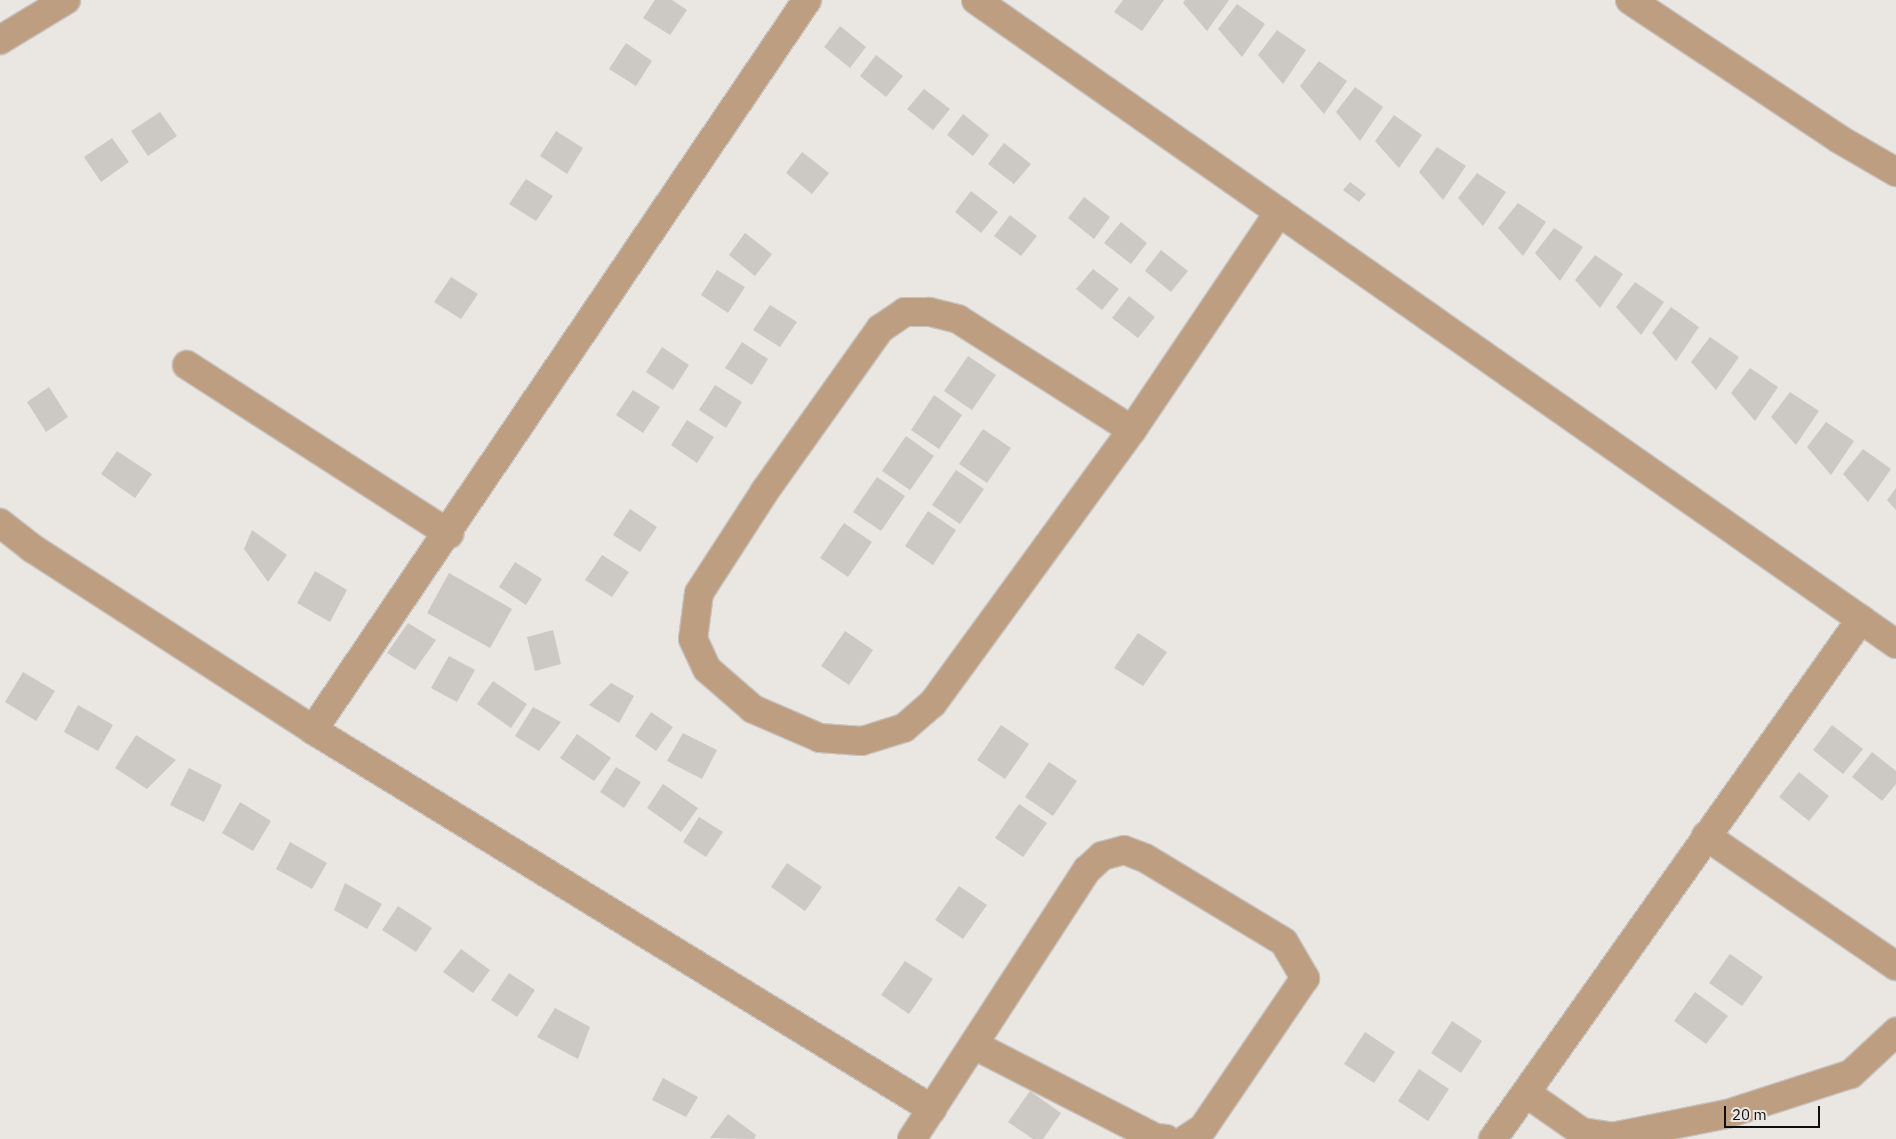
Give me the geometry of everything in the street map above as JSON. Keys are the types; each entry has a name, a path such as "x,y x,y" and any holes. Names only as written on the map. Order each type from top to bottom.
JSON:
{"street":[{"path":"0,40 66,0"},
{"path":"313,730 448,534 807,0"},
{"path":"976,0 1896,644"},
{"path":"1630,0 1839,139 1896,172"},
{"path":"1132,430 958,319 929,312 905,312 880,329 765,491 699,593 694,639 707,669 753,709 820,738 862,741 904,728 933,703 1132,430 1279,212"},
{"path":"187,364 448,534"},
{"path":"0,523 32,548 313,730 932,1109"},
{"path":"1493,1139 1860,619"},
{"path":"1706,836 1896,966"},
{"path":"912,1139 1087,870 1102,856 1124,850 1145,858 1284,942 1305,978 1203,1128 1186,1139"},
{"path":"1526,1093 1582,1132 1612,1136 1727,1114 1851,1074 1876,1054 1896,1032"},
{"path":"974,1045 1156,1138 1166,1139"}],"building":[{"path":"655,0 672,0 687,10 670,35 643,18"},
{"path":"1123,0 1164,0 1142,31 1114,12"},
{"path":"1185,0 1229,0 1207,31 1183,3"},
{"path":"1237,4 1265,24 1242,57 1218,29"},
{"path":"840,26 866,47 850,68 824,47"},
{"path":"1277,30 1306,50 1283,84 1258,55"},
{"path":"626,43 652,61 636,86 609,69"},
{"path":"876,55 903,76 886,97 860,76"},
{"path":"1319,61 1347,81 1324,114 1300,86"},
{"path":"1355,87 1383,107 1360,141 1336,112"},
{"path":"924,89 950,109 933,130 907,109"},
{"path":"160,112 177,136 148,156 131,131"},
{"path":"963,114 989,135 973,156 947,135"},
{"path":"1394,115 1422,135 1399,168 1375,141"},
{"path":"556,131 583,148 567,174 540,156"},
{"path":"112,138 129,162 101,182 84,157"},
{"path":"1004,143 1031,164 1014,184 988,164"},
{"path":"1437,147 1466,166 1443,200 1419,172"},
{"path":"802,152 829,173 812,194 786,173"},
{"path":"1477,173 1506,192 1483,226 1458,198"},
{"path":"526,179 553,196 536,221 509,204"},
{"path":"1350,182 1366,194 1359,202 1343,190"},
{"path":"971,191 998,212 981,233 955,212"},
{"path":"1084,197 1110,217 1094,239 1068,218"},
{"path":"1518,203 1546,222 1523,256 1498,228"},
{"path":"1010,215 1037,236 1021,256 994,236"},
{"path":"1121,222 1147,243 1131,264 1104,243"},
{"path":"1554,228 1583,247 1560,281 1535,253"},
{"path":"745,233 772,254 755,276 729,255"},
{"path":"1161,250 1188,271 1171,292 1145,271"},
{"path":"1595,255 1623,274 1600,308 1575,280"},
{"path":"1093,269 1119,289 1102,310 1076,289"},
{"path":"717,270 745,287 728,313 701,295"},
{"path":"451,277 478,294 461,319 434,302"},
{"path":"1635,282 1664,302 1641,335 1616,307"},
{"path":"1129,296 1155,317 1138,338 1112,318"},
{"path":"770,305 797,322 780,347 753,330"},
{"path":"1671,307 1699,327 1676,361 1652,333"},
{"path":"1710,337 1739,357 1716,390 1691,362"},
{"path":"742,342 768,359 752,385 725,368"},
{"path":"662,347 689,365 673,390 646,372"},
{"path":"968,356 996,375 972,410 944,391"},
{"path":"1750,368 1778,387 1755,421 1731,393"},
{"path":"715,385 742,402 726,428 699,410"},
{"path":"49,387 68,417 46,432 27,402"},
{"path":"633,390 660,407 643,433 616,415"},
{"path":"1790,392 1819,411 1796,445 1771,417"},
{"path":"934,395 962,415 939,449 911,430"},
{"path":"687,420 714,437 697,463 671,445"},
{"path":"1826,422 1854,441 1831,475 1807,447"},
{"path":"983,429 1011,448 987,483 959,464"},
{"path":"906,436 934,456 910,490 882,471"},
{"path":"1863,449 1891,469 1868,502 1843,474"},
{"path":"117,451 152,474 135,498 101,474"},
{"path":"956,470 984,489 960,524 932,505"},
{"path":"877,477 905,496 881,531 853,512"},
{"path":"1896,488 1896,510 1887,500"},
{"path":"630,509 657,527 640,552 613,535"},
{"path":"928,511 956,530 933,565 905,546"},
{"path":"844,523 872,542 848,577 820,558"},
{"path":"252,530 287,555 268,582 244,549"},
{"path":"602,555 629,572 612,597 585,580"},
{"path":"515,562 542,579 526,605 499,587"},
{"path":"315,571 347,590 330,622 297,603"},
{"path":"449,573 512,609 490,648 427,613"},
{"path":"408,623 436,640 415,670 387,653"},
{"path":"553,630 561,664 535,671 527,637"},
{"path":"845,631 873,650 849,685 821,666"},
{"path":"1138,633 1167,652 1143,686 1114,668"},
{"path":"449,656 475,670 457,702 431,688"},
{"path":"23,672 55,691 36,721 5,702"},
{"path":"493,681 527,704 511,728 477,704"},
{"path":"611,683 634,696 619,723 589,705"},
{"path":"78,705 113,725 98,751 64,732"},
{"path":"533,707 561,722 539,751 515,736"},
{"path":"651,712 673,727 656,751 635,736"},
{"path":"1001,725 1029,744 1005,779 977,760"},
{"path":"1832,725 1863,749 1843,774 1813,750"},
{"path":"683,733 717,750 702,779 667,761"},
{"path":"577,734 611,758 594,781 560,758"},
{"path":"136,735 176,760 147,789 115,768"},
{"path":"1872,752 1896,771 1896,784 1882,801 1852,777"},
{"path":"1049,762 1077,781 1053,816 1025,797"},
{"path":"616,767 641,782 624,808 600,792"},
{"path":"189,768 222,785 204,822 170,805"},
{"path":"1799,772 1829,796 1809,821 1779,797"},
{"path":"663,784 698,808 681,832 647,808"},
{"path":"240,802 271,821 253,851 222,833"},
{"path":"1019,804 1047,823 1023,857 995,838"},
{"path":"699,817 723,832 706,857 683,842"},
{"path":"290,842 327,863 312,889 276,869"},
{"path":"787,863 822,887 805,911 771,887"},
{"path":"345,883 382,904 367,929 334,910"},
{"path":"959,886 987,905 963,939 935,920"},
{"path":"398,906 432,928 416,952 382,930"},
{"path":"461,949 490,970 473,993 443,972"},
{"path":"1730,954 1763,977 1742,1006 1709,983"},
{"path":"905,961 933,979 909,1014 881,995"},
{"path":"509,973 535,990 517,1017 491,1000"},
{"path":"1695,992 1728,1016 1706,1044 1674,1021"},
{"path":"555,1008 590,1027 578,1059 537,1037"},
{"path":"1452,1021 1482,1041 1461,1073 1431,1053"},
{"path":"1365,1032 1395,1052 1374,1083 1344,1064"},
{"path":"1419,1069 1449,1089 1428,1121 1398,1101"},
{"path":"663,1078 698,1097 686,1117 652,1100"},
{"path":"1030,1091 1061,1113 1043,1139 1033,1139 1008,1122"},
{"path":"728,1114 756,1135 754,1139 710,1138"}]}
